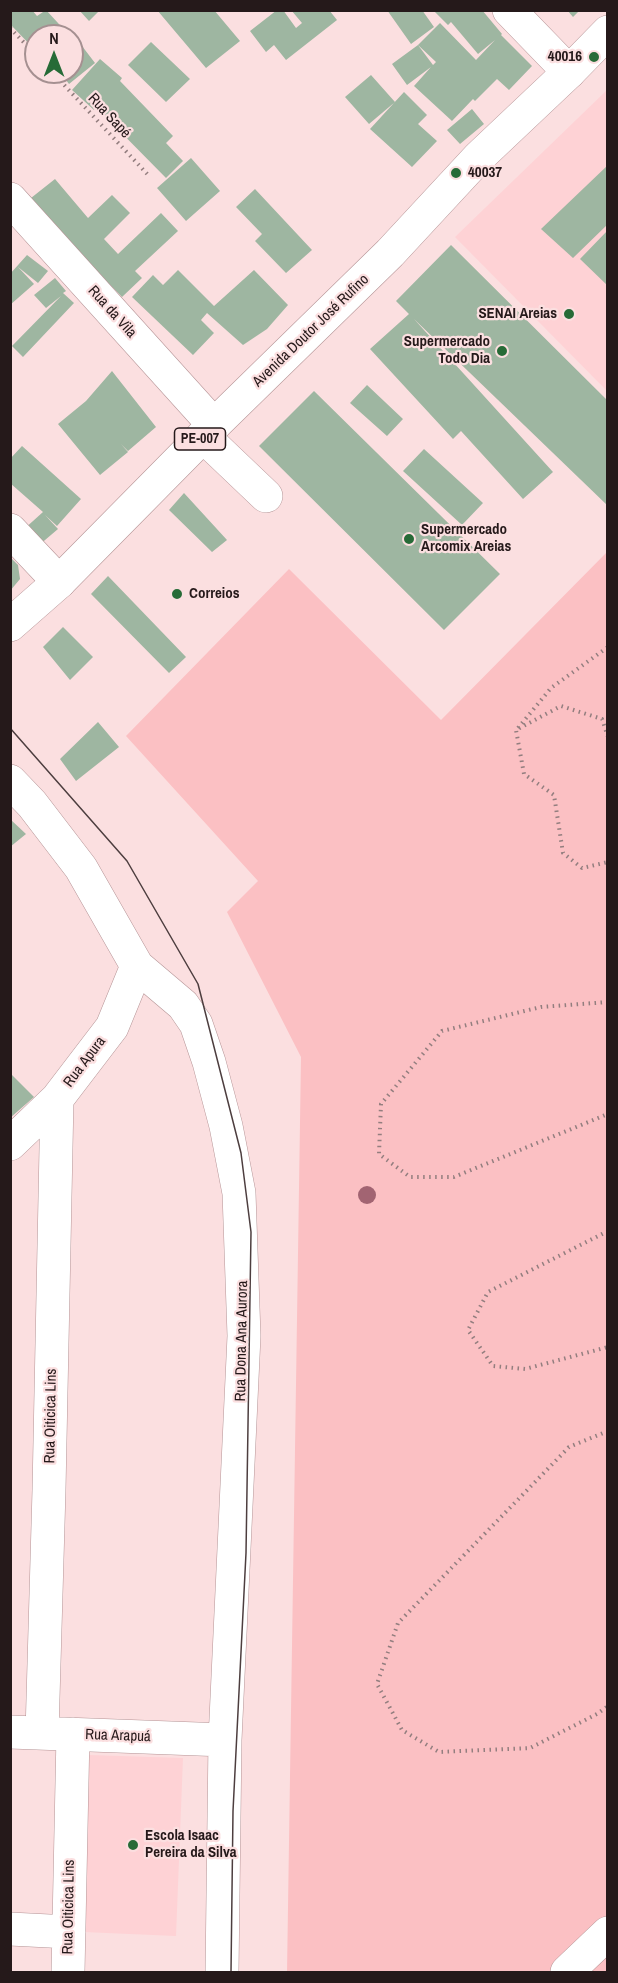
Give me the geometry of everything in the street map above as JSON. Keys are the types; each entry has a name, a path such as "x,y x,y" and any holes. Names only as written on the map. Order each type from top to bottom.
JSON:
{"street":[{"path":"509,10 569,72"},
{"name":"Avenida Doutor José Rufino","path":"10,625 59,582 208,430 390,253 479,157 608,32"},
{"name":"Rua da Vila","path":"10,199 266,496"},
{"path":"10,530 59,582"},
{"name":"Rua Dona Ana Aurora","path":"10,781 32,804 81,868 137,966 183,1005 196,1024 226,1126 239,1193 244,1336 225,1740 222,1972"},
{"name":"Rua Apura","path":"10,1144 57,1099 112,1027 137,966"},
{"name":"Rua Oiticica Lins","path":"57,1099 42,1733 69,1932 68,1972"},
{"name":"Rua Arapuá","path":"42,1733 225,1740"},
{"path":"10,1929 69,1932"},
{"path":"567,1972 608,1933"}],"path":[{"path":"10,28 24,43"},
{"name":"Rua Sapé","path":"62,84 150,177"},
{"path":"516,730 551,688 608,647"},
{"path":"516,730 561,706 602,719 608,737"},
{"path":"516,730 524,774 554,795 563,853 582,868 608,862"},
{"path":"608,1002 541,1007 442,1031 381,1104 379,1154 410,1177 454,1177 608,1114"},
{"path":"608,1232 488,1292 468,1330 493,1366 525,1369 608,1347"},
{"path":"608,1431 569,1447 398,1623 377,1684 402,1730 439,1752 530,1748 608,1706"}],"shaded area":[{"name":"SENAI Areias","path":"607,90 607,391 455,237"},
{"path":"607,552 607,1972 287,1972 301,1057 227,912 258,881 126,736 289,569 441,720"},
{"name":"Escola Isaac Pereira da Silva","path":"89,1755 183,1758 176,1936 83,1932"}],"building":[{"path":"10,10 32,10 37,16 46,10 59,24 24,24 24,39 10,24"},
{"path":"79,10 100,10 89,21"},
{"path":"157,10 214,10 240,41 206,68"},
{"path":"277,10 283,10 296,28 302,23 291,10 329,10 337,20 286,60 274,45 266,52 250,31"},
{"path":"387,10 422,10 434,27 411,44"},
{"path":"433,10 482,10 501,35 532,66 509,90 497,79 452,121 414,86 431,67 407,85 392,64 418,45 440,23 476,60 495,40 478,54 451,22 448,25","holes":["418,45 436,62 433,65"]},
{"path":"567,10 580,10 573,17"},
{"path":"151,42 190,79 166,102 128,65"},
{"path":"84,49 95,63 84,72"},
{"path":"100,59 122,78 120,81 173,136 166,143 183,161 166,178 96,107 94,110 72,90 77,84 84,84 84,77"},
{"path":"371,75 395,102 369,124 345,97"},
{"path":"404,92 427,115 418,124 437,141 412,167 370,129"},
{"path":"472,109 484,124 460,144 447,130"},
{"path":"191,158 220,191 186,221 157,188"},
{"path":"608,165 608,224 573,258 541,229"},
{"path":"55,179 88,218 112,195 130,213 104,239 118,254 161,213 178,231 135,271 142,278 122,297 66,240 31,198"},
{"path":"255,189 312,250 286,273 255,241 262,234 236,207"},
{"path":"608,230 608,286 580,259"},
{"name":"Supermercado Todo Dia","path":"451,245 608,401 608,506 414,319 553,472 523,499 461,431 453,439 370,349 409,314 396,301"},
{"path":"27,255 48,271 38,283 18,267 34,284 10,305 10,274"},
{"path":"178,270 214,306 254,270 288,305 267,329 243,345 207,313 201,320 214,333 193,355 132,297 153,275 163,285"},
{"path":"55,278 66,291 63,293 74,303 23,357 12,346 61,296 46,308 34,295"},
{"path":"112,371 156,427 128,451 121,444 128,452 100,475 58,424 86,401"},
{"path":"367,385 403,419 387,436 350,403"},
{"name":"Supermercado Arcomix Areias","path":"314,391 500,574 444,630 259,446"},
{"path":"22,446 81,499 57,526 45,515 58,529 38,546 23,530 43,512 10,483 10,459"},
{"path":"424,449 483,503 462,525 403,471"},
{"path":"184,493 227,540 212,552 169,510"},
{"path":"10,557 18,565 20,579 10,591"},
{"path":"108,576 186,657 169,673 91,594"},
{"path":"63,627 93,657 70,680 43,647"},
{"path":"98,722 119,747 76,781 60,759"},
{"path":"10,819 26,834 10,847"},
{"path":"10,1073 34,1097 10,1118"}],"tram line":[{"path":"10,728 127,861 198,984 241,1153 251,1232 246,1553 233,1811 231,1972"}],"place":[{"name":"40016","path":"594,57"},
{"name":"40037","path":"456,173"},
{"name":"SENAI Areias","path":"569,314"},
{"name":"Supermercado Todo Dia","path":"502,351"},
{"name":"Supermercado Arcomix Areias","path":"409,539"},
{"name":"Correios","path":"177,594"},
{"name":"Escola Isaac Pereira da Silva","path":"133,1845"}]}
